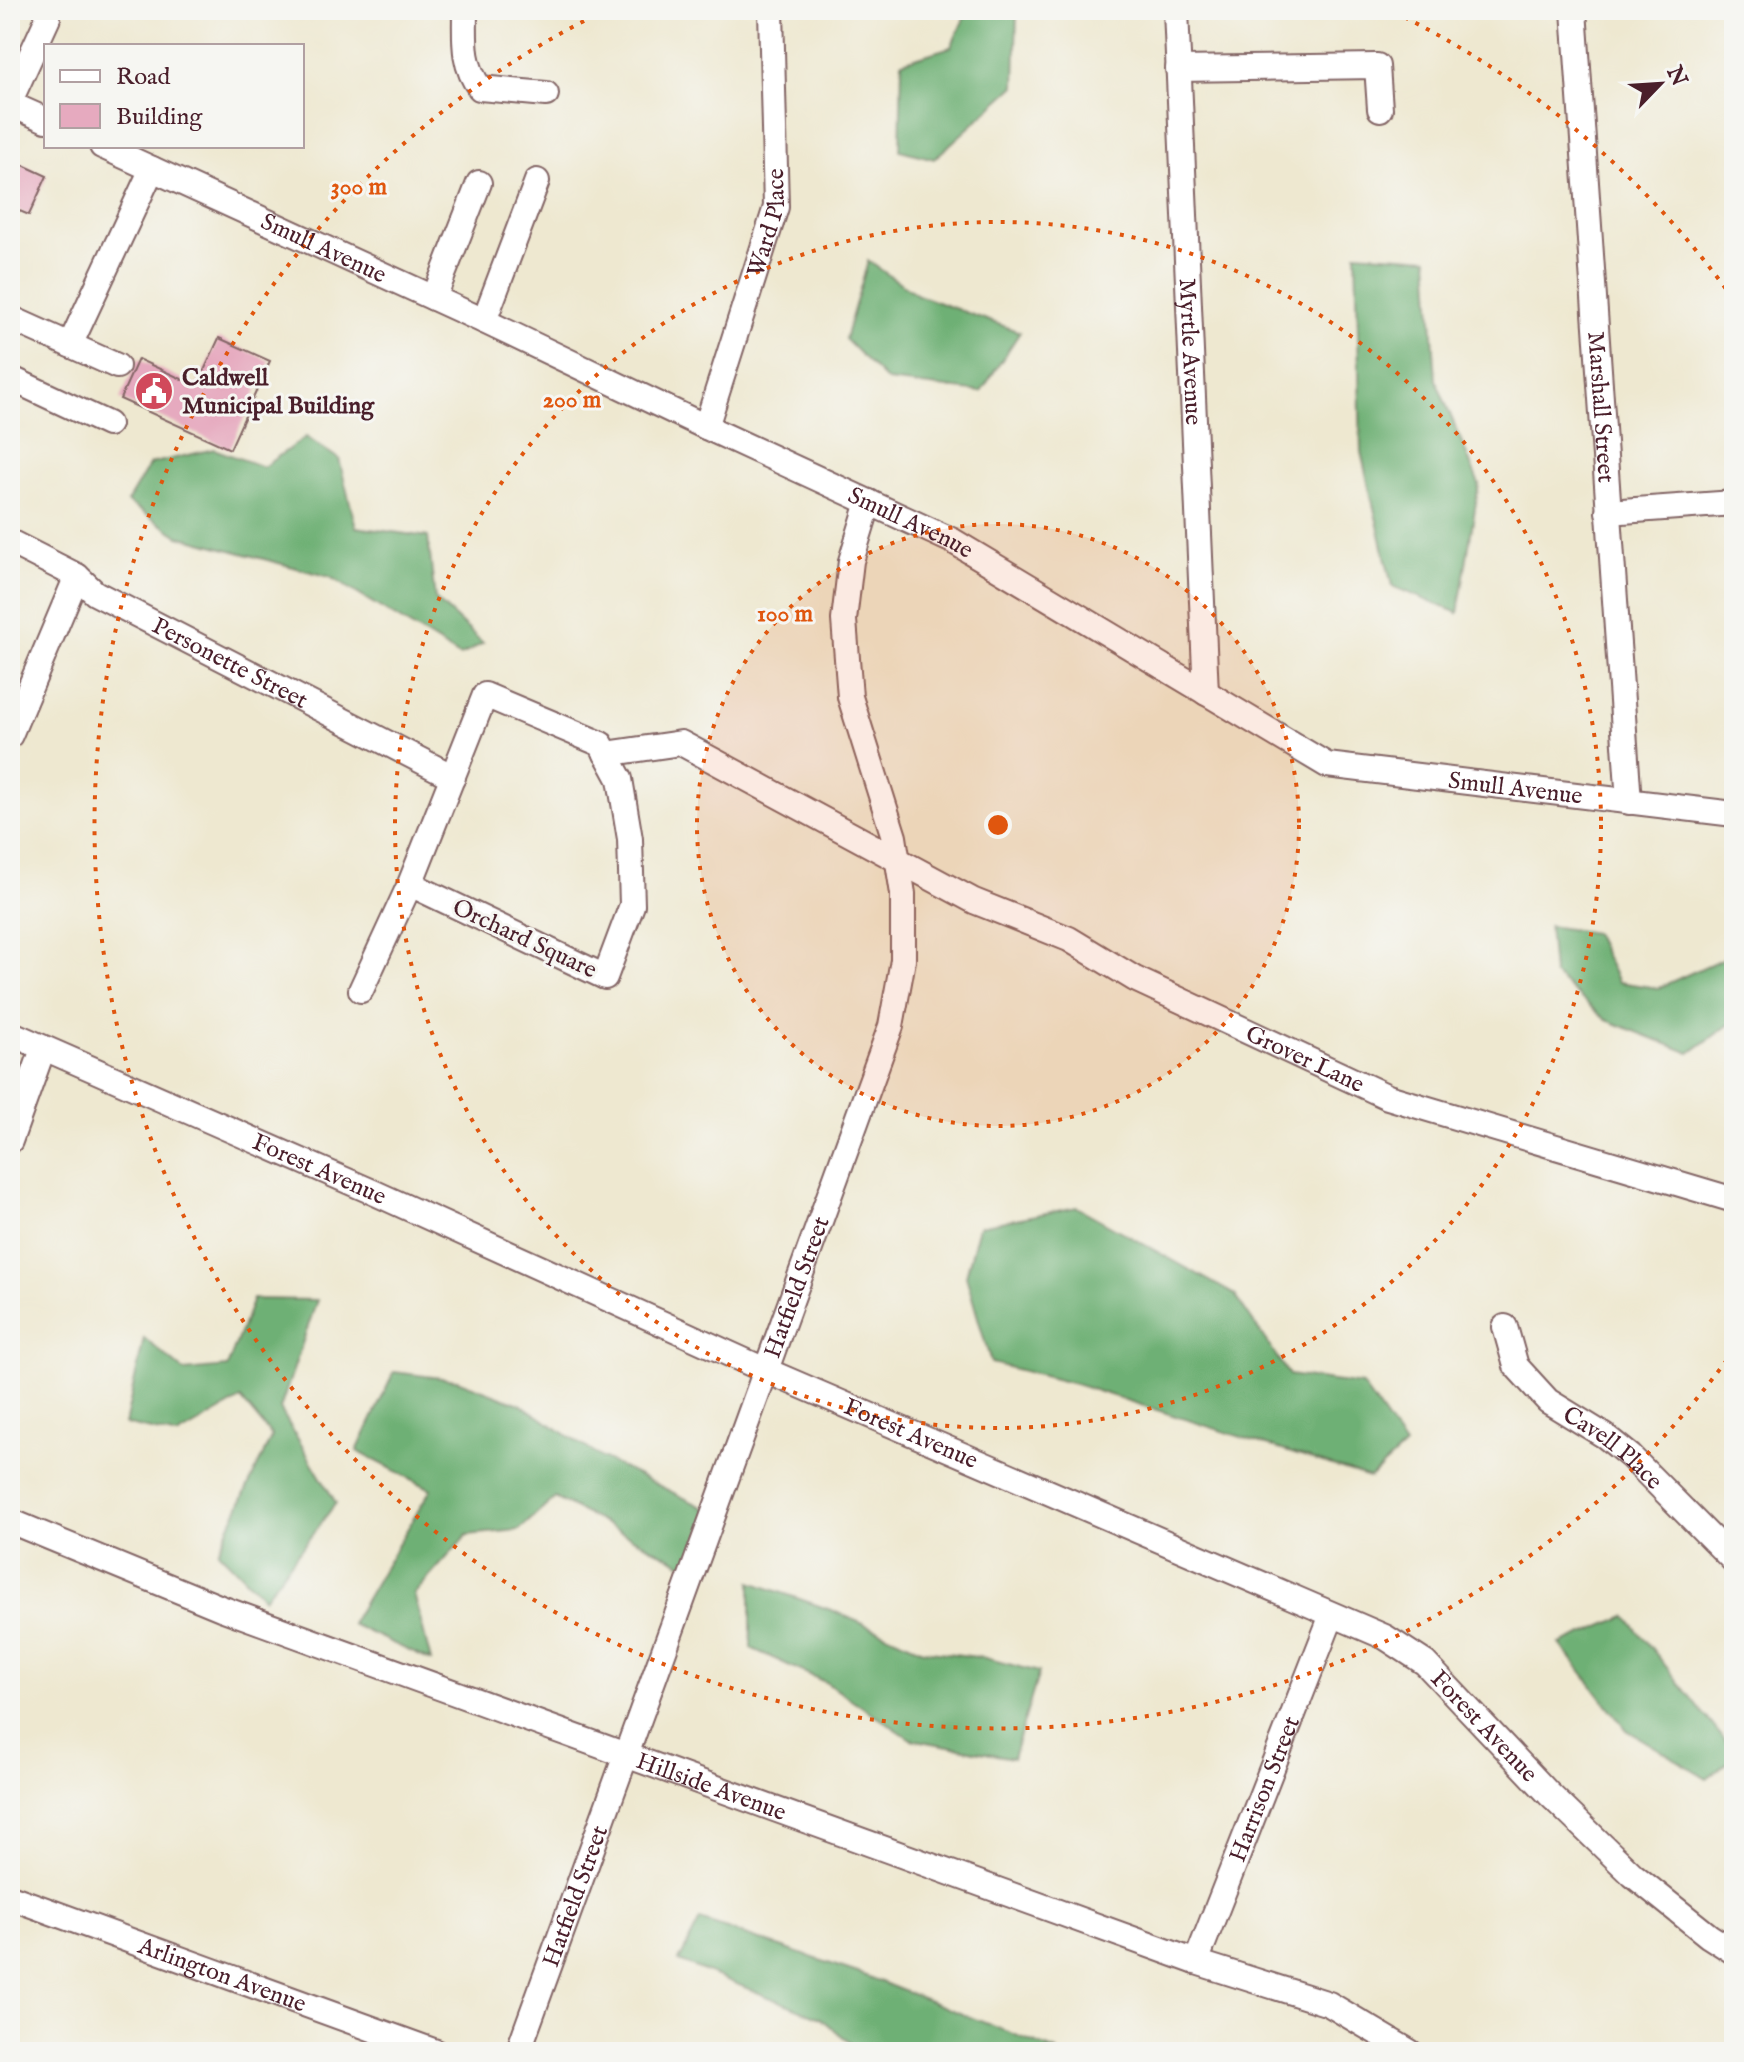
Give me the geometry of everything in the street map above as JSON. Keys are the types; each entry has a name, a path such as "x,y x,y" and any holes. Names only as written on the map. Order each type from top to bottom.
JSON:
{"street":[{"path":"44,119 10,102 48,18 46,10"},
{"path":"465,10 465,50 472,78 480,88 546,94"},
{"name":"Ward Place","path":"706,427 776,207 771,10"},
{"name":"Myrtle Avenue","path":"1176,10 1206,693"},
{"name":"Marshall Street","path":"1574,10 1629,802"},
{"path":"1178,69 1377,66 1380,109"},
{"name":"Smull Avenue","path":"106,148 953,541 1327,765 1734,814"},
{"path":"70,345 152,169"},
{"path":"484,321 537,181"},
{"path":"434,298 479,183"},
{"path":"10,318 117,366"},
{"path":"10,378 108,424"},
{"name":"Hatfield Street","path":"518,2052 891,1026 903,949 903,894 899,861 887,813 850,697 844,620 851,561 869,502"},
{"path":"1608,512 1734,503"},
{"name":"Personette Street","path":"10,542 77,576 95,593 453,777"},
{"path":"10,735 77,576"},
{"path":"361,990 410,884 485,695 601,744 606,754 681,743 899,861"},
{"name":"Orchard Square","path":"410,884 605,977 632,905 630,839 620,779 606,754"},
{"name":"Grover Lane","path":"899,861 974,901 1069,939 1135,979 1388,1097 1734,1200"},
{"name":"Forest Avenue","path":"10,1033 375,1193 767,1371 1385,1637 1425,1663 1549,1794 1633,1875 1709,1936 1734,1952"},
{"path":"10,1141 43,1049"},
{"name":"Cavell Place","path":"1505,1327 1516,1366 1548,1401 1605,1436 1630,1456 1734,1561"},
{"name":"Hillside Avenue","path":"10,1521 221,1608 626,1757 1196,1962 1329,2004 1410,2052"},
{"name":"Harrison Street","path":"1196,1962 1332,1615"},
{"name":"Arlington Avenue","path":"10,1897 436,2052"}],"green space":[{"path":"968,10 1017,10 1015,86 934,159 900,150 902,62 951,47"},
{"path":"1356,253 1428,258 1436,380 1479,484 1458,613 1392,586 1361,452"},
{"path":"868,261 918,295 1020,332 981,392 887,381 845,339"},
{"path":"306,437 339,459 356,527 428,537 435,599 483,643 460,656 330,577 179,536 127,502 150,464 214,449 263,467"},
{"path":"1549,926 1594,933 1618,982 1658,988 1726,957 1734,957 1734,1021 1690,1053 1606,1020 1553,974"},
{"path":"1077,1207 1235,1295 1289,1375 1362,1385 1405,1446 1370,1478 1075,1384 991,1363 966,1276 979,1226"},
{"path":"253,1299 317,1300 280,1409 336,1503 264,1598 218,1551 272,1436 241,1399 177,1436 125,1424 144,1338 184,1371 227,1367"},
{"path":"394,1372 457,1380 520,1404 602,1458 709,1510 689,1567 555,1498 519,1530 467,1535 414,1594 431,1661 351,1624 431,1489 357,1451"},
{"path":"751,1582 831,1610 923,1650 985,1658 1039,1672 1013,1758 911,1739 825,1682 751,1648"},
{"path":"1626,1616 1734,1752 1734,1758 1707,1778 1627,1730 1560,1644"},
{"path":"700,1920 858,1973 1059,2052 861,2052 821,2018 679,1961"}],"building":[{"path":"10,159 47,176 29,215 10,207"},
{"path":"219,338 270,361 230,449 120,399 138,359 197,386"}],"place":[{"name":"Caldwell Municipal Building","path":"154,391"}]}
